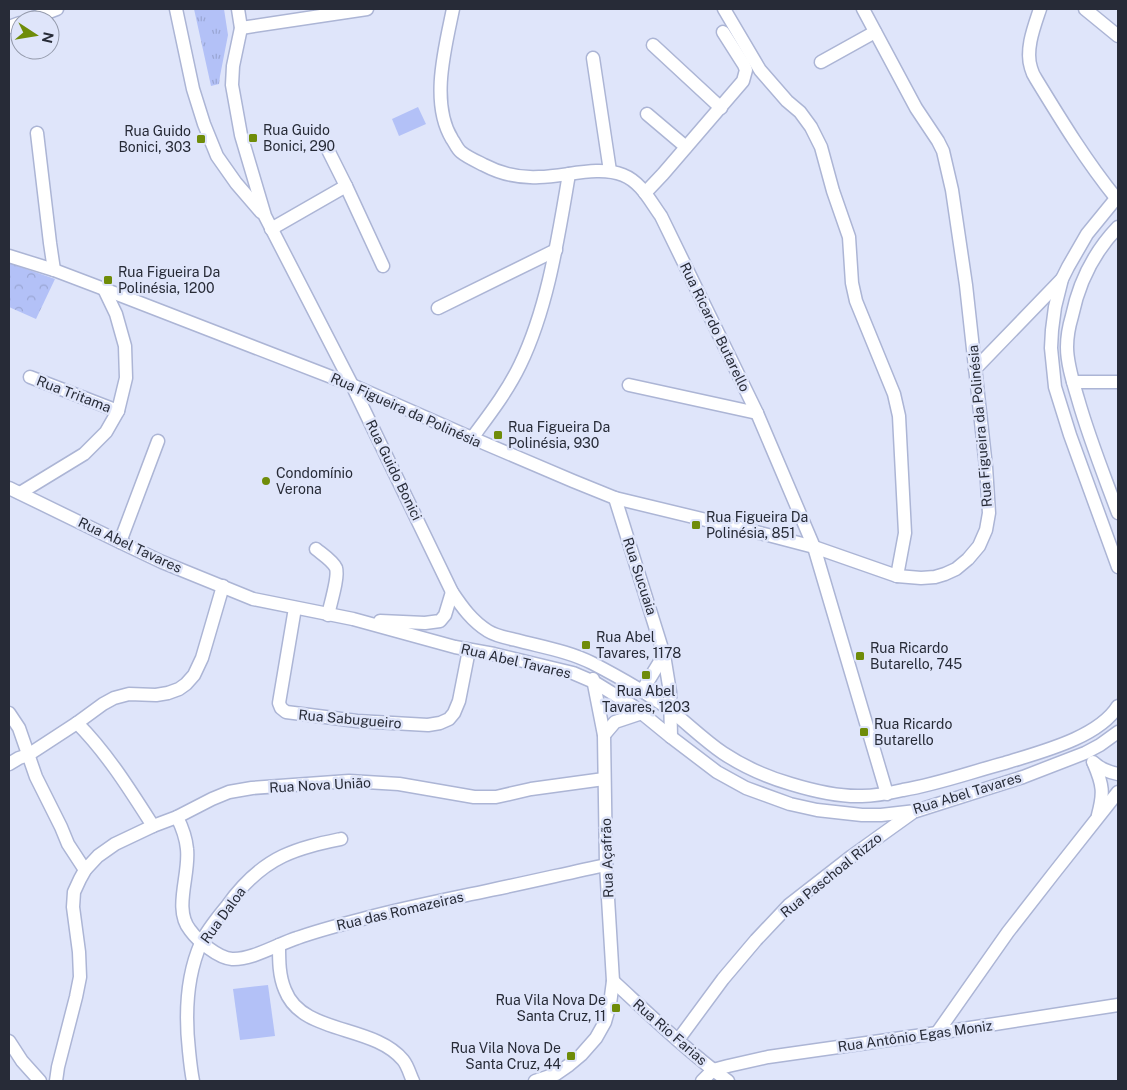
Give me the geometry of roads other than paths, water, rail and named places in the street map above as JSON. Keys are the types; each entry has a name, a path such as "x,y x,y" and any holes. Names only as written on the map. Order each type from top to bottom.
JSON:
{"street":[{"name":"Rua Guido Bonici","path":"176,9 193,89 217,156 236,183 265,216"},
{"name":"Rua Guido Bonici","path":"238,9 241,28 232,85 241,135 265,216 352,384 452,592"},
{"path":"241,28 367,9"},
{"name":"Rua Ricardo Butarello","path":"454,9 441,81 442,110 447,131 460,151 495,170 521,177 540,178 610,171 632,179 645,193 661,216 757,413 814,547 887,794"},
{"path":"724,9 760,70 787,101 800,112 811,127 821,147 833,191 849,236 852,282 856,301 894,394 899,416 905,533 897,576"},
{"name":"Rua Figueira da Polinésia","path":"9,256 54,270 352,384 472,438 615,498 814,547 897,576 935,577 956,569 979,546 986,530 989,513 986,467 966,285 952,190 943,151 916,108 863,9"},
{"path":"1040,9 1030,44 1029,59 1031,69 1080,150 1117,198 1087,234 1062,279 1055,307 1051,348 1055,387 1070,435 1118,567"},
{"path":"1085,9 1118,36"},
{"path":"645,193 664,174 743,81 746,70 744,65 723,32"},
{"path":"821,62 875,32"},
{"path":"653,45 721,108"},
{"path":"593,58 610,171"},
{"path":"648,114 686,147"},
{"path":"37,133 54,270"},
{"path":"328,150 383,266"},
{"path":"472,438 506,390 519,366 540,314 556,250 569,174"},
{"path":"271,229 346,186"},
{"path":"1118,227 1107,238 1094,257 1082,281 1075,301 1067,345 1068,364 1086,427 1118,513"},
{"path":"438,308 556,250"},
{"path":"975,369 1062,279"},
{"path":"14,490 84,454 106,432 118,411 126,378 125,346 116,314 104,289"},
{"name":"Rua Tritama","path":"30,377 118,411"},
{"path":"1073,382 1118,382"},
{"path":"629,384 757,413"},
{"path":"120,542 158,441"},
{"name":"Rua Abel Tavares","path":"14,490 162,562 253,598 352,619 391,631 573,673 594,682 642,713 671,738 733,782 768,797 817,810 862,815 881,815 916,810 1023,777 1085,753 1118,732"},
{"name":"Rua Sucuaia","path":"615,498 664,655 668,674 671,738"},
{"path":"316,549 336,568 337,576 328,615"},
{"path":"9,764 28,755 103,704 121,695 168,694 186,684 194,675 202,658 222,586"},
{"path":"352,619 399,623 440,621 445,615 452,592"},
{"name":"Rua Abel Tavares","path":"452,592 466,612 489,632 565,652 590,662 642,691 671,711 721,752 752,770 770,778 803,788 843,796 887,794 937,783 1051,749 1082,736 1101,724 1118,708"},
{"name":"Rua Sabugueiro","path":"295,608 279,703 280,708 286,712 357,721 428,725 440,723 449,719 459,701 469,650"},
{"path":"642,691 664,655"},
{"name":"Rua Açafrão","path":"535,1081 556,1074 581,1055 596,1038 605,1022 610,1004 612,981 606,865 604,735 590,662"},
{"path":"9,713 19,728 36,776 68,844 86,870"},
{"path":"604,735 615,722 642,713"},
{"path":"77,723 89,734 153,826"},
{"path":"1085,753 1094,764 1103,792 1097,820"},
{"path":"1094,764 1109,772 1118,774"},
{"name":"Rua Nova União","path":"56,1081 80,977 79,952 73,908 74,892 86,870 98,856 114,844 177,817 212,798 229,792 252,788 348,781 399,784 474,798 496,797 530,789 604,779"},
{"path":"937,1033 1008,932 1118,792"},
{"name":"Rua Paschoal Rizzo","path":"678,1040 750,946 789,906 852,856 916,810"},
{"name":"Rua das Romazeiras","path":"177,817 185,836 187,849 187,872 182,910 185,923 188,929 202,942 217,955 225,958 247,957 295,938 429,902 606,865"},
{"name":"Rua Daloa","path":"193,1081 187,1029 187,1001 190,978 202,942 235,895 266,866 283,856 301,849 342,839"},
{"path":"279,945 280,972 285,991 293,1004 315,1020 382,1043 405,1062 413,1081"},
{"name":"Rua Rio Farias","path":"612,981 678,1040 728,1081"},
{"name":"Rua Antônio Egas Moniz","path":"713,1070 768,1057 1118,1005"},
{"path":"9,1042 22,1061 40,1081"},
{"path":"702,1081 713,1070"}],"place":[{"name":"Rua Guido Bonici, 290","path":"253,138"},
{"name":"Rua Guido Bonici, 303","path":"201,139"},
{"name":"Rua Figueira Da Polinésia, 1200","path":"108,280"},
{"name":"Rua Figueira Da Polinésia, 930","path":"498,435"},
{"name":"Condomínio Verona","path":"266,481"},
{"name":"Rua Figueira Da Polinésia, 851","path":"696,525"},
{"name":"Rua Abel Tavares, 1178","path":"586,645"},
{"name":"Rua Ricardo Butarello, 745","path":"860,656"},
{"name":"Rua Abel Tavares, 1203","path":"646,675"},
{"name":"Rua Ricardo Butarello","path":"864,732"},
{"name":"Rua Vila Nova De Santa Cruz, 11","path":"616,1008"},
{"name":"Rua Vila Nova De Santa Cruz, 44","path":"571,1056"}]}
